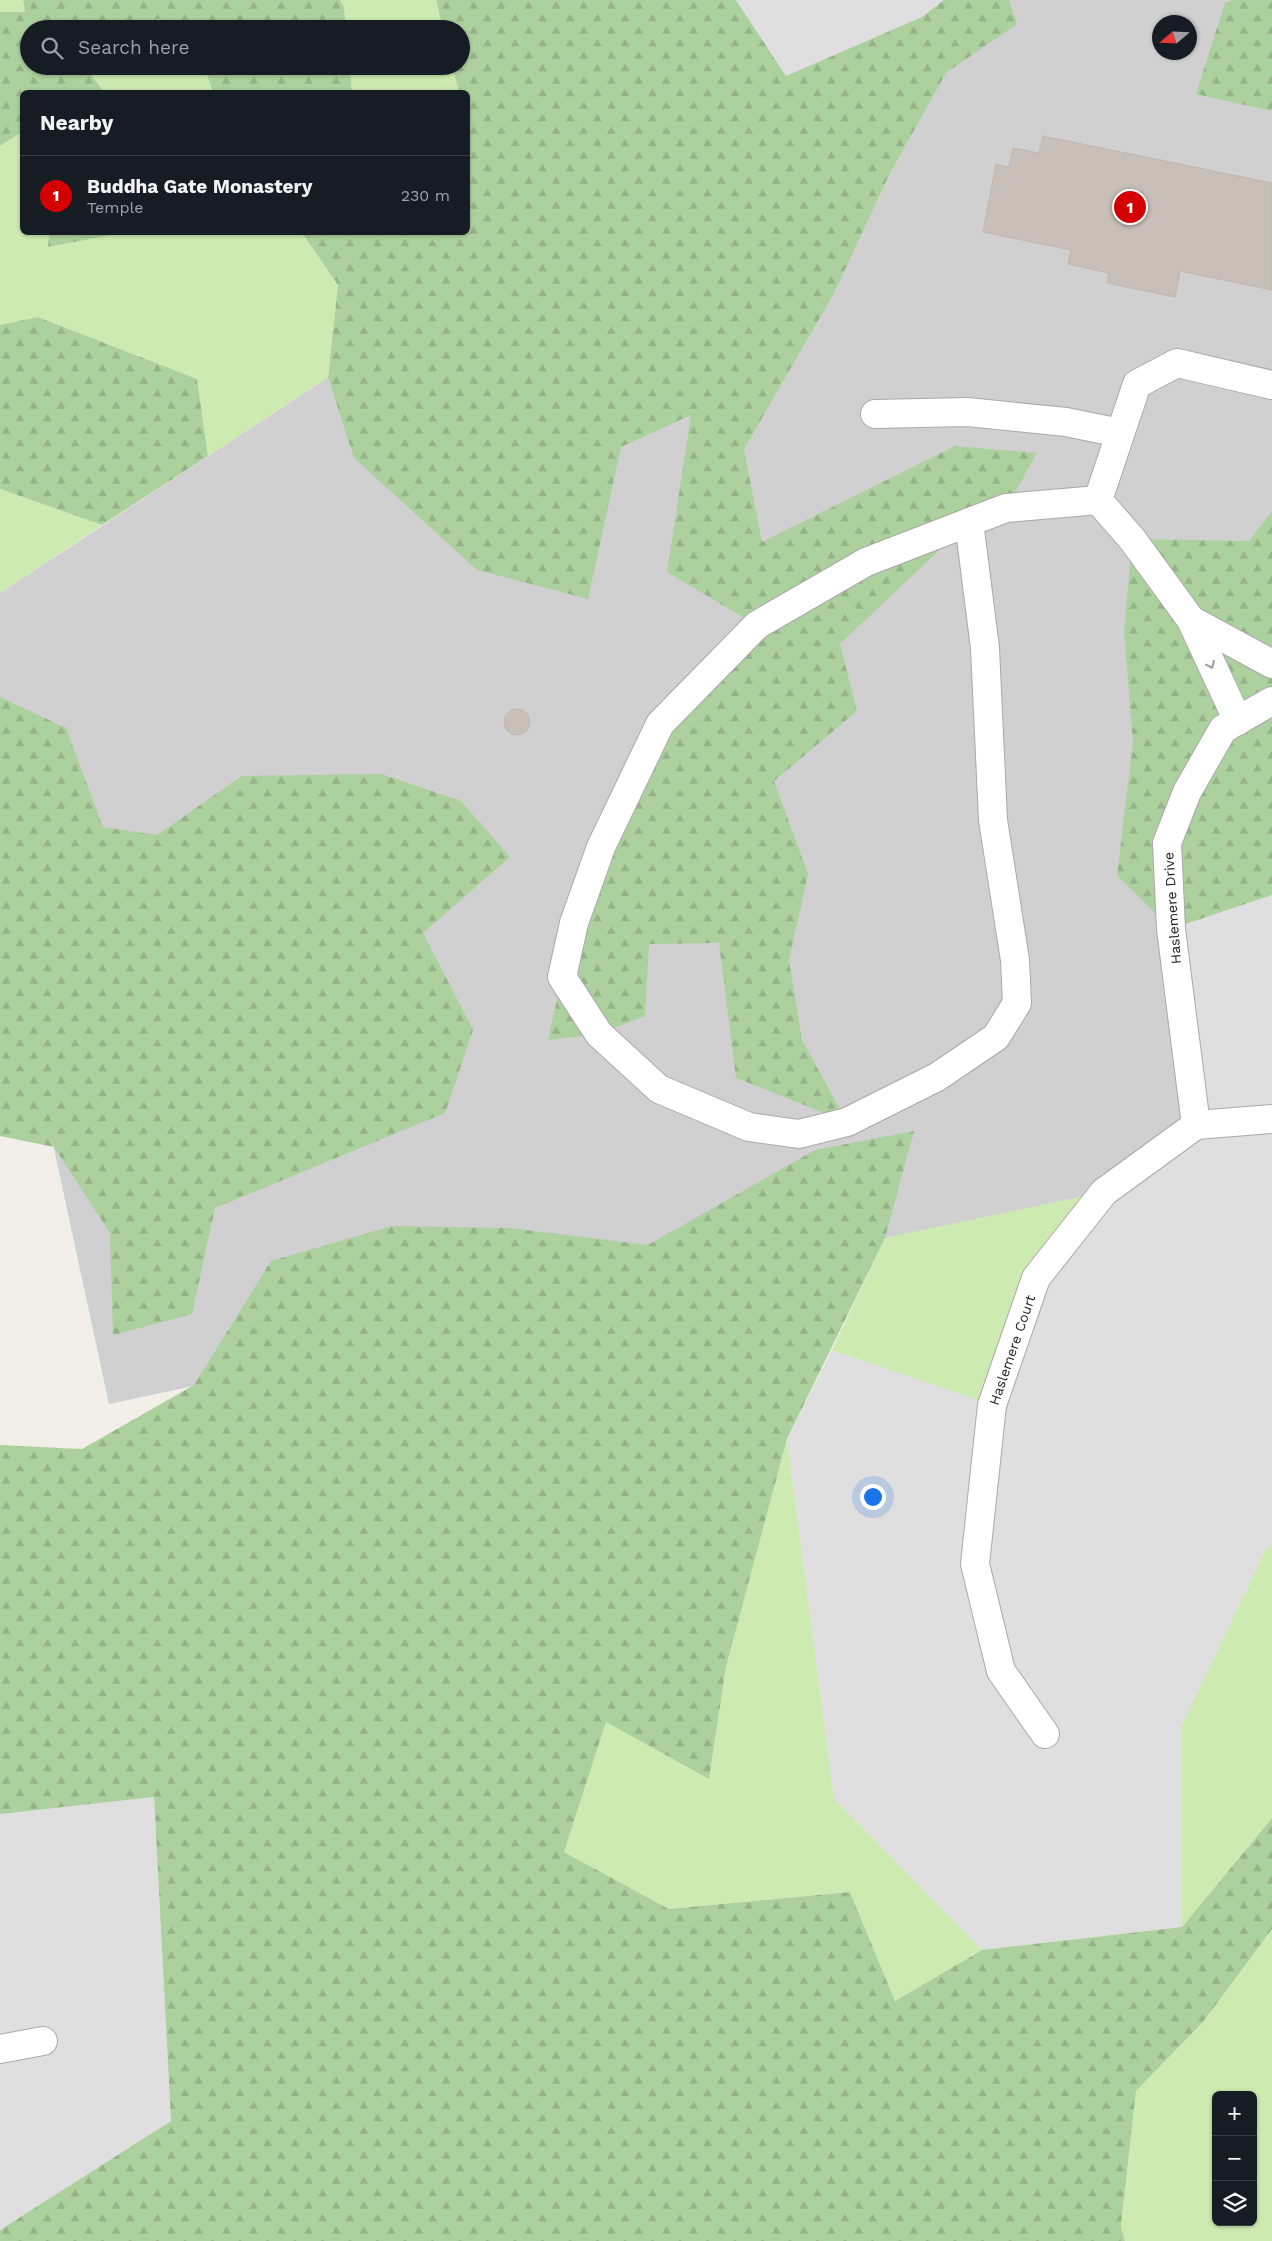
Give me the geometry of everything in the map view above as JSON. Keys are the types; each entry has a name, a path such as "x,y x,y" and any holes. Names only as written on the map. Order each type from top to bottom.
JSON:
{"street":[{"path":"1098,500 1137,384 1177,363 1272,385"},
{"path":"875,414 967,412 1066,422 1120,433"},
{"path":"969,522 985,648 993,820 1015,960 1017,1003 996,1037 938,1077 848,1122 799,1134 749,1128 659,1089 600,1034 562,977 574,923 601,847 660,724 757,626 866,562 969,522 1006,508 1098,500"},
{"path":"1098,500 1132,539 1191,620 1238,721"},
{"path":"1191,620 1272,664"},
{"name":"Haslemere Drive","path":"1196,1125 1171,929 1167,843 1187,792 1222,730 1272,701"},
{"path":"1196,1125 1272,1119"},
{"name":"Haslemere Court","path":"1045,1734 1001,1671 975,1564 992,1405 1036,1278 1104,1192 1196,1125"},
{"path":"0,2049 43,2041"}],"shaded area":[{"path":"736,0 944,0 922,17 786,76"},
{"path":"944,0 1272,0 1272,701 1167,843 1196,1125 1104,1192 109,1404 0,898 0,593 786,76 922,17"},
{"path":"1272,895 1272,1544 1266,1549 1182,1725 1182,1927 982,1950 834,1800 787,1439 832,1350 993,1405 1171,929"},
{"path":"154,1797 171,2121 0,2230 0,1813"}],"green space":[{"path":"0,0 23,0 25,12 0,12"},
{"path":"23,0 340,0 344,7 345,20 20,20 20,75 92,75 103,90 20,90 20,133 0,146 0,12 25,12"},
{"path":"340,0 436,0 441,20 345,20 344,8"},
{"path":"436,0 736,0 786,76 922,17 944,0 1009,0 1017,24 946,73 890,173 833,295 744,449 762,542 955,446 1037,453 1006,508 969,522 840,644 857,711 774,781 808,874 789,960 802,1040 847,1122 736,1078 719,943 649,944 645,1016 599,1034 548,1040 562,977 660,724 756,625 667,572 691,415 621,447 588,599 477,570 354,458 328,377 338,285 303,235 470,235 470,90 458,90 454,75 470,75 470,20 441,20"},
{"path":"1233,0 1272,0 1272,111 1196,94 1225,3"},
{"path":"92,75 207,75 212,90 103,90"},
{"path":"207,75 351,75 352,90 212,90"},
{"path":"351,75 454,75 458,90 352,90"},
{"path":"20,133 20,235 49,235 48,247 112,235 303,235 338,285 328,377 208,456 197,379 38,317 0,325 0,146"},
{"path":"49,235 112,235 48,247"},
{"path":"38,317 197,379 208,456 102,525 0,489 0,325"},
{"path":"0,489 102,525 0,593"},
{"path":"1272,511 1272,895 1171,929 1117,875 1133,742 1124,632 1132,539 1249,541"},
{"path":"0,697 66,728 103,827 157,835 242,776 382,774 461,801 510,857 423,933 473,1030 445,1113 215,1208 192,1314 113,1335 110,1233 54,1147 0,1136"},
{"path":"914,1131 885,1238 787,1439 726,1667 709,1779 606,1722 564,1852 669,1909 850,1892 895,2001 982,1950 1182,1927 1272,1818 1272,1929 1203,2022 1136,2091 1121,2226 1125,2241 0,2241 0,2230 171,2121 154,1797 0,1814 0,1445 82,1449 194,1385 271,1261 392,1226 510,1228 648,1245 815,1150"},
{"path":"1104,1192 1036,1278 992,1405 832,1350 885,1238"},
{"path":"787,1439 834,1799 982,1950 895,2001 850,1892 669,1909 564,1852 606,1721 709,1779 726,1667"},
{"path":"1272,1544 1272,1818 1182,1927 1182,1725 1266,1549"},
{"path":"1272,1929 1272,2241 1125,2241 1121,2226 1136,2091 1203,2022"}],"building":[{"path":"1043,136 1272,183 1272,290 1180,271 1175,297 1107,283 1109,273 1068,264 1071,250 983,232 996,164 1009,167 1013,148 1039,153"},
{"path":"517,709 526,713 530,722 526,731 517,735 508,731 504,722 508,713"}],"place":[{"name":"Buddha Gate Monastery","path":"1130,207"}]}
